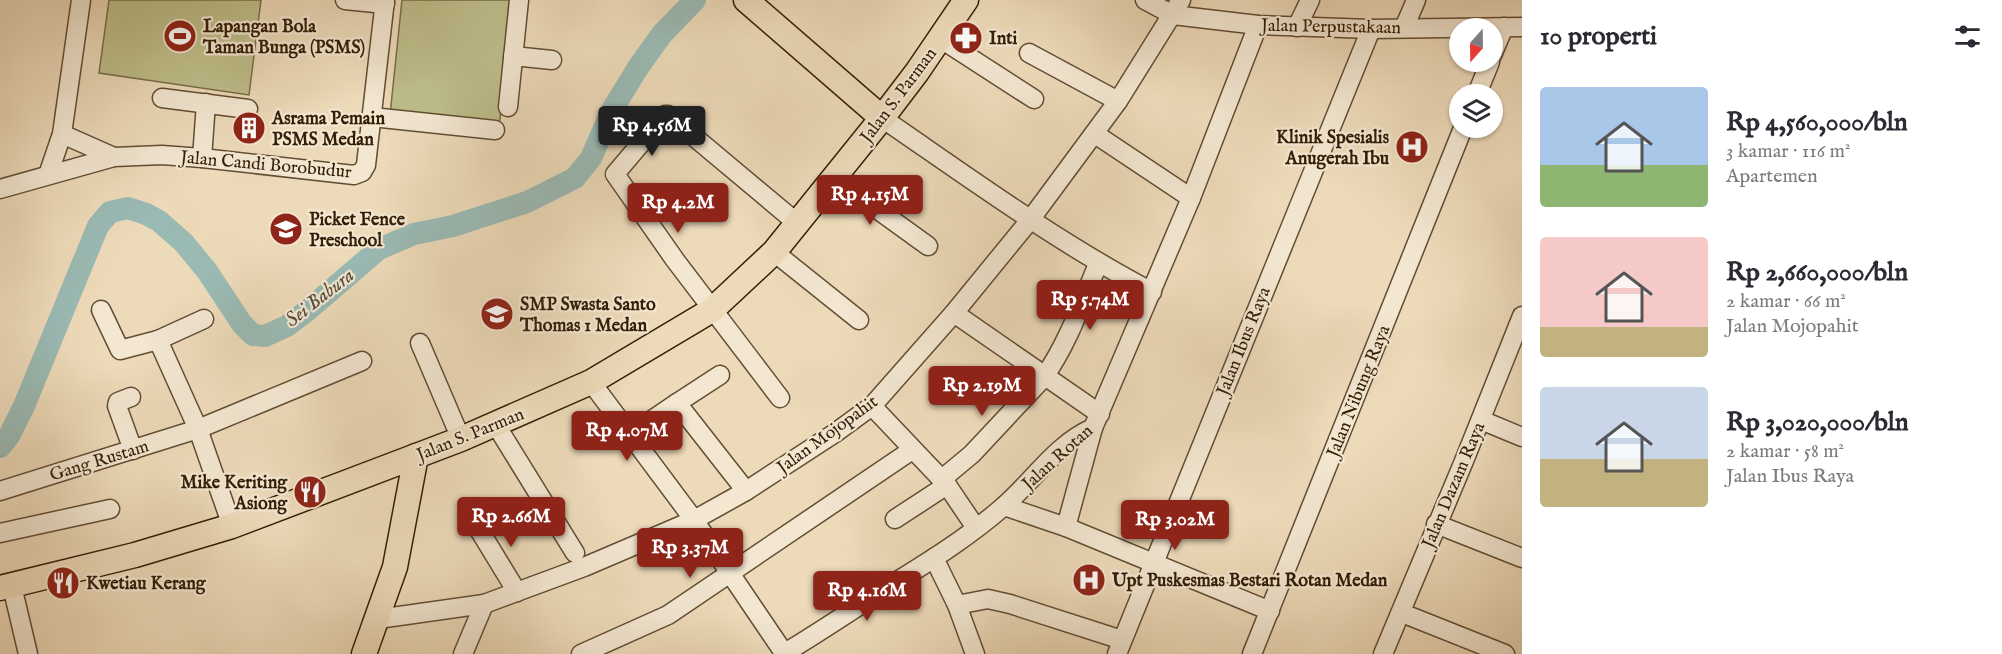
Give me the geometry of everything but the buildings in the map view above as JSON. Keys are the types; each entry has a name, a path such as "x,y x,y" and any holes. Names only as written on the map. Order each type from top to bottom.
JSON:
{"main road":[{"path":"746,0 882,118"},
{"name":"Jalan S. Parman","path":"6,587 135,555 229,518 461,439 591,382 711,310 774,252 882,118 941,39 966,0"},
{"path":"364,654 395,567 416,456"}],"street":[{"path":"48,175 62,134 81,0"},
{"path":"345,0 385,2"},
{"path":"508,107 519,0"},
{"name":"Jalan Perpustakaan","path":"1145,0 1258,25 1371,29 1513,27"},
{"path":"1297,27 1310,0"},
{"path":"1404,28 1416,0"},
{"name":"Jalan Candi Borobudur","path":"0,189 114,157 162,155 354,175 362,172 366,165 385,2"},
{"name":"Jalan Mojopahit","path":"378,619 484,604 584,567 694,520 746,491 835,434 872,406 954,313 1030,220 1118,101 1177,8"},
{"name":"Jalan Rotan","path":"784,654 934,558 976,528 1004,506 1066,444 1096,421 1191,198 1258,25"},
{"path":"1503,40 1513,27"},
{"name":"Jalan Ibus Raya","path":"1120,647 1371,29"},
{"path":"941,39 1034,99"},
{"path":"1029,53 1118,101"},
{"path":"513,56 552,60"},
{"path":"162,98 248,109"},
{"path":"202,158 206,102"},
{"path":"780,398 711,310 616,176 616,172 665,115 670,116 797,223"},
{"path":"372,117 495,130"},
{"path":"882,118 1098,264 1152,292"},
{"path":"62,134 114,157"},
{"path":"1095,134 1191,198"},
{"name":"Jalan Nibung Raya","path":"1257,653 1270,611 1459,138"},
{"path":"834,178 928,246"},
{"path":"774,252 859,320"},
{"path":"895,519 944,482 1044,377 1074,322 1098,264"},
{"path":"101,310 118,349 122,350 158,340 204,319"},
{"path":"954,313 1044,377 1096,421 1066,526"},
{"name":"Jalan Dazam Raya","path":"1383,654 1402,613 1522,316"},
{"path":"158,340 198,429 229,518"},
{"path":"420,343 461,439"},
{"name":"Gang Rustam","path":"0,491 198,429 362,361"},
{"path":"630,435 720,375"},
{"path":"591,382 694,520 784,654"},
{"path":"131,397 118,402 117,406 133,450"},
{"path":"677,403 746,491"},
{"path":"872,406 944,482 976,528"},
{"path":"1481,420 1522,437"},
{"path":"496,425 575,553"},
{"path":"581,654 668,615 912,450"},
{"path":"1004,506 1066,526 1270,611"},
{"path":"0,533 110,509"},
{"path":"474,523 517,592"},
{"path":"1437,524 1522,558"},
{"path":"934,558 957,605 975,654"},
{"path":"6,587 28,654"},
{"path":"957,605 988,599 1010,604 1120,647"},
{"path":"463,654 484,604"},
{"path":"1402,613 1505,654"}],"green space":[{"name":"Lapangan Bola Taman Bunga (PSMS)","path":"109,0 261,0 249,95 99,73"},
{"path":"402,0 513,0 499,128 390,115"}],"waterway":[{"name":"Sei Babura","path":"0,447 9,436 24,406 98,226 110,212 128,208 159,221 184,243 207,271 242,324 253,335 265,336 287,326 308,310 379,249 414,234 453,226 527,202 575,178 591,158 612,110 639,66 662,34 695,0"}],"place":[{"name":"Lapangan Bola Taman Bunga (PSMS)","path":"180,36"},
{"name":"Inti","path":"966,38"},
{"name":"Asrama Pemain PSMS Medan","path":"249,128"},
{"name":"Klinik Spesialis Anugerah Ibu","path":"1412,147"},
{"name":"Picket Fence Preschool","path":"286,229"},
{"name":"SMP Swasta Santo Thomas 1 Medan","path":"497,314"},
{"name":"Mike Keriting Asiong","path":"310,492"},
{"name":"Upt Puskesmas Bestari Rotan Medan","path":"1089,580"},
{"name":"Kwetiau Kerang","path":"63,583"}]}
